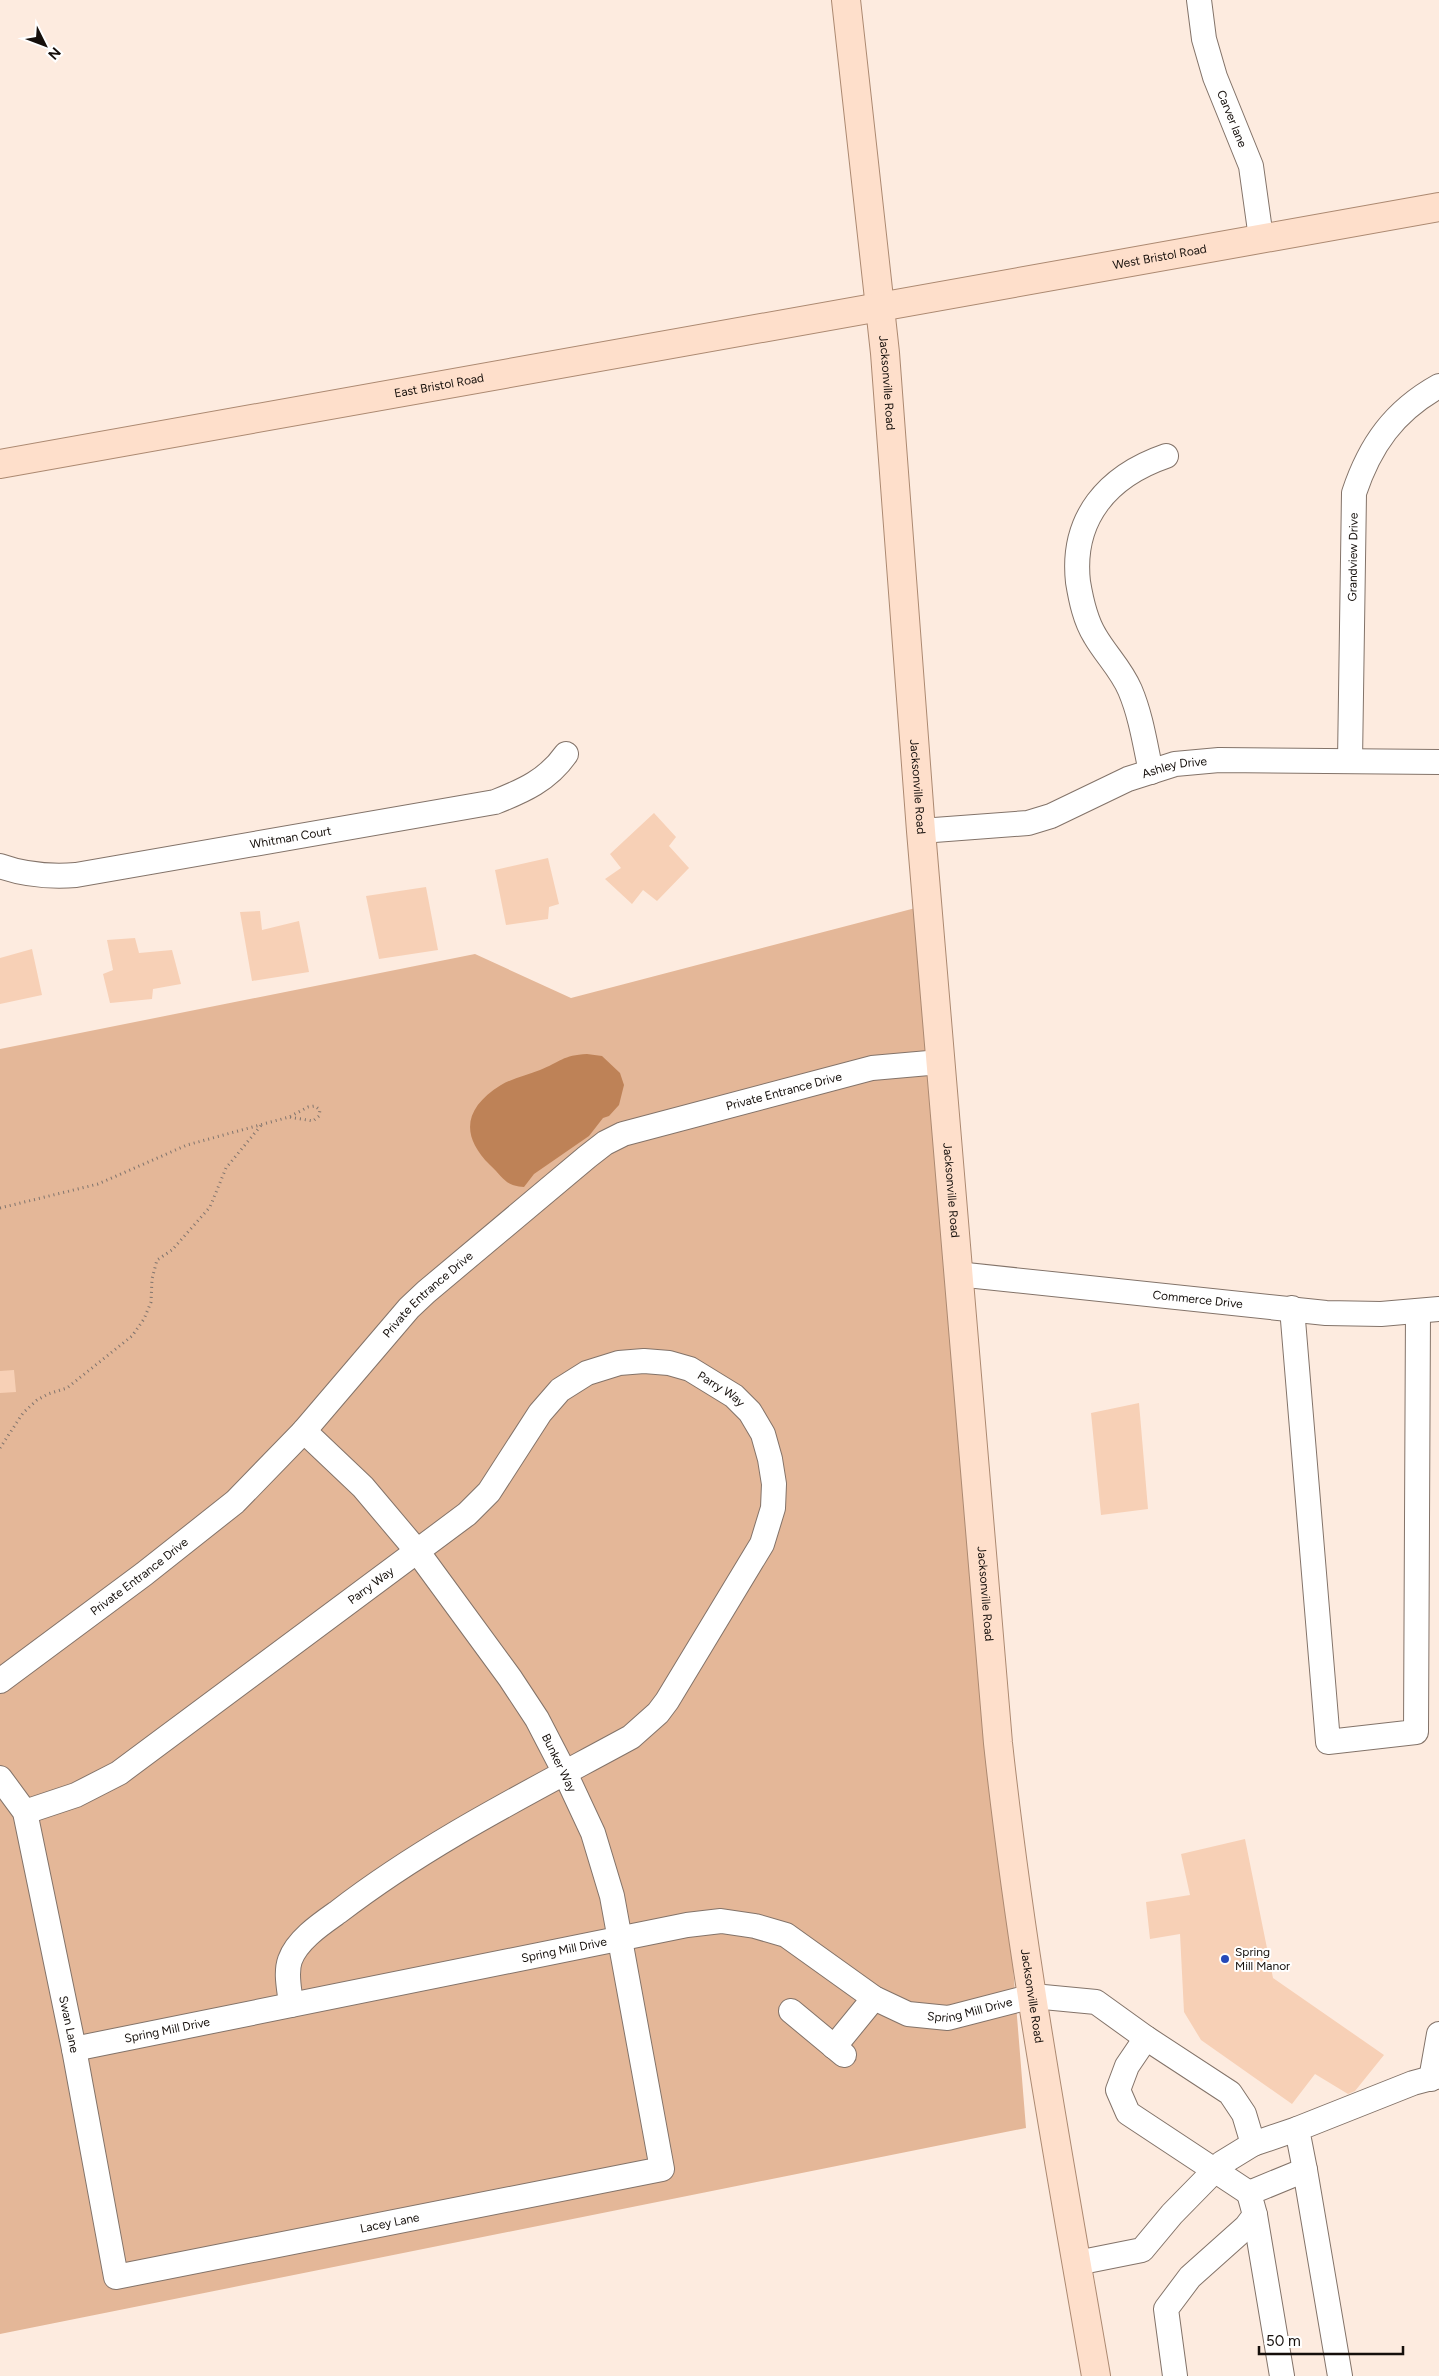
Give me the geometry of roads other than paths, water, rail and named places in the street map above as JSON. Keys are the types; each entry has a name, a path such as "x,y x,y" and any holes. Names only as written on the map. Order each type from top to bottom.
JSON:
{"main road":[{"name":"Jacksonville Road","path":"846,0 879,306 957,1274 1001,1770 1008,1835 1033,1996 1096,2376"},
{"name":"West Bristol Road","path":"879,306 1439,206"},
{"name":"East Bristol Road","path":"0,464 879,306"}],"street":[{"name":"Carver lane","path":"1199,0 1204,39 1215,77 1251,166 1261,238"},
{"name":"Grandview Drive","path":"1350,761 1354,493 1369,455 1378,439 1402,413 1439,386"},
{"path":"1151,772 1137,708 1122,671 1095,637 1087,619 1080,593 1076,564 1078,544 1086,522 1099,499 1111,486 1130,473 1166,456"},
{"name":"Whitman Court","path":"0,866 16,872 37,875 76,875 495,802 536,784 556,768 566,754"},
{"name":"Ashley Drive","path":"921,831 1028,823 1051,816 1128,779 1175,764 1220,760 1439,762"},
{"name":"Private Entrance Drive","path":"0,1681 189,1540 235,1502 304,1431 421,1298 461,1261 605,1143 655,1124 775,1095 872,1068 940,1062"},
{"name":"Commerce Drive","path":"957,1274 1362,1314 1428,1310"},
{"path":"1292,1308 1328,1742 1416,1732 1428,1310"},
{"name":"Parry Way","path":"25,1812 76,1796 119,1773 467,1514 489,1492 540,1414 560,1390 587,1373 619,1363 644,1361 668,1363 690,1369 734,1396 750,1412 762,1434 774,1484 773,1508 762,1544 658,1713 631,1737 429,1847 366,1890 321,1925 300,1944 290,1959 288,1973 291,2005"},
{"name":"Bunker Way","path":"304,1431 363,1487 417,1551 510,1678 537,1719 565,1773 593,1833 612,1896 662,2169"},
{"name":"Swan Lane","path":"0,1778 25,1812 74,2049 116,2278"},
{"name":"Spring Mill Drive","path":"74,2049 619,1941 687,1925 721,1921 755,1926 786,1935 874,1998 908,2014 948,2018 1033,1996 1096,2002 1146,2038 1230,2092 1244,2114 1253,2144"},
{"path":"791,2011 839,2051 874,1998"},
{"path":"1077,2264 1142,2250 1213,2170 1253,2144 1297,2129 1413,2083 1435,2077 1439,2034"},
{"path":"1146,2038 1127,2066 1118,2090 1128,2113 1213,2170 1252,2204 1282,2376"},
{"path":"1297,2129 1340,2376"},
{"name":"Lacey Lane","path":"116,2278 662,2169"},
{"path":"1175,2376 1166,2309 1190,2277 1246,2227 1252,2204 1305,2170"}],"place":[{"name":"Spring Mill Manor","path":"1225,1959"}]}
